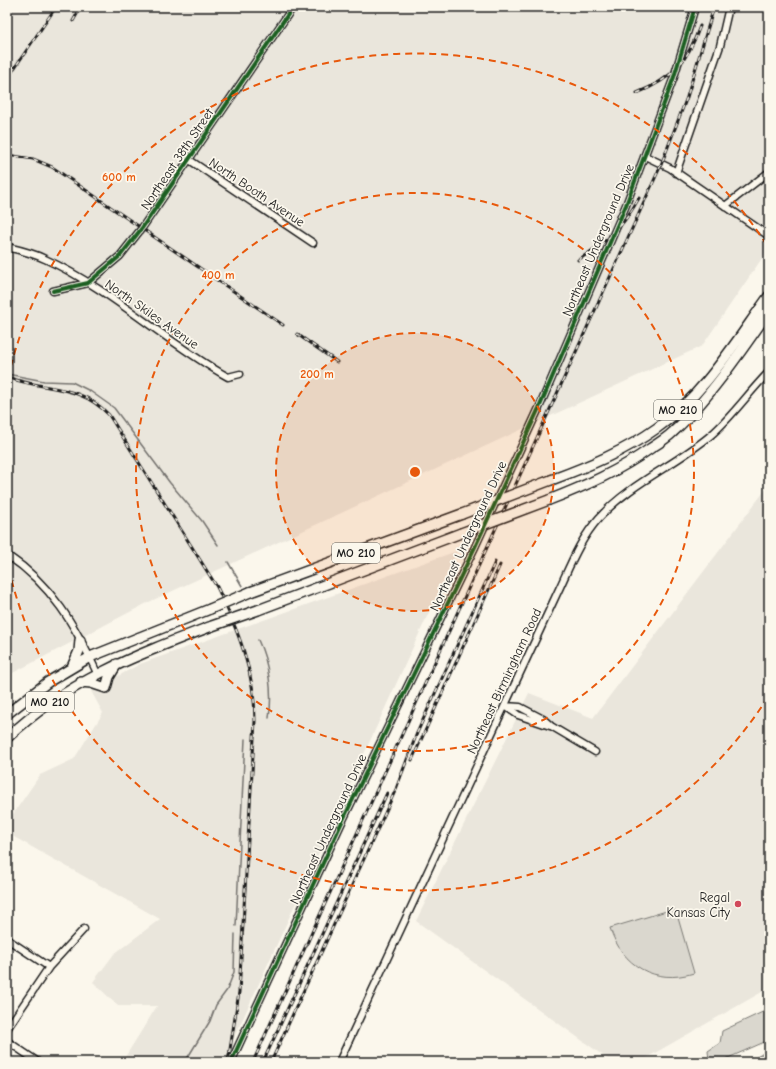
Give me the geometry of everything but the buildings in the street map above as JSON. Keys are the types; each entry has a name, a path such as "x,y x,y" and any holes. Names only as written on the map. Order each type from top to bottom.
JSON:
{"highway":[{"name":"MO 210","path":"7,714 48,682 90,657 250,592 593,464 626,448 658,427 687,402 716,368 769,296"},
{"name":"MO 210","path":"7,738 45,705 81,682 117,664 212,626 549,500 594,482 621,469 673,433 738,355 769,311"},
{"path":"71,667 79,651 80,640"},
{"path":"81,682 91,683 106,688 110,673 117,664"}],"street":[{"name":"Northeast 38th Street","path":"52,291 88,283 127,248 292,7"},
{"name":"Northeast Underground Drive","path":"231,1062 341,824 475,547 539,408 626,205 677,67 695,7"},
{"path":"676,173 720,46 729,7"},
{"path":"645,156 676,173 769,236"},
{"name":"North Booth Avenue","path":"188,158 313,243"},
{"path":"725,206 769,172"},
{"name":"North Skiles Avenue","path":"7,247 44,258 88,283 204,363 228,377 240,374"},
{"name":"Northeast Birmingham Road","path":"339,1062 576,553 600,518 631,491 684,457 713,434 769,372"},
{"path":"7,555 29,570 48,590 80,640 97,673"},
{"path":"505,706 518,715 551,726 596,752"},
{"path":"7,1029 49,967 84,929"},
{"path":"7,939 49,967"},
{"path":"7,1041 38,1062"}],"shaded area":[{"path":"7,7 769,7 769,248 702,346 151,601 7,676"},
{"path":"769,485 769,988 639,1062 612,1062 416,921 529,693 593,718"},
{"path":"457,551 223,1062 122,1062 157,1006 118,1006 93,982 114,954 160,919 7,833 7,823 40,775 74,759 103,713 91,691 140,664"},
{"path":"673,909 676,911 694,973 680,976 653,974 632,962 623,953 615,941 610,928"},
{"path":"769,1009 769,1040 719,1062 711,1062 709,1060 708,1051 720,1043 722,1031"},
{"path":"769,1050 769,1062 748,1062 767,1051"}],"waterway":[{"path":"7,374 44,381 72,382 90,391 114,408 170,483 202,521 218,545"},
{"path":"228,562 242,586"},
{"path":"258,640 265,658 269,678 271,698 269,718"},
{"path":"236,926 245,739"},
{"path":"185,1062 210,1021 216,1005 227,990 234,972 235,934"}],"railway":[{"path":"7,79 56,7"},
{"path":"73,21 81,7"},
{"path":"253,1062 661,165 687,97 714,7"},
{"path":"637,93 661,81 678,67 690,50 700,26"},
{"path":"7,155 33,159 52,167 283,325"},
{"path":"578,260 613,234 639,198"},
{"path":"297,334 337,362"},
{"path":"7,377 73,393 98,405 109,415 217,587 232,619 244,652 252,685 255,721 239,992 228,1062"},
{"path":"271,1062 396,789 417,733 495,562"},
{"path":"412,760 500,565"},
{"path":"263,1062 387,793"}],"cycle path":[{"path":"53,291 88,283 120,256 142,228 293,7"},
{"path":"231,1062 341,824 475,547 539,408 626,205 674,77 695,7"}],"place":[{"name":"Regal Kansas City","path":"738,904"}]}
